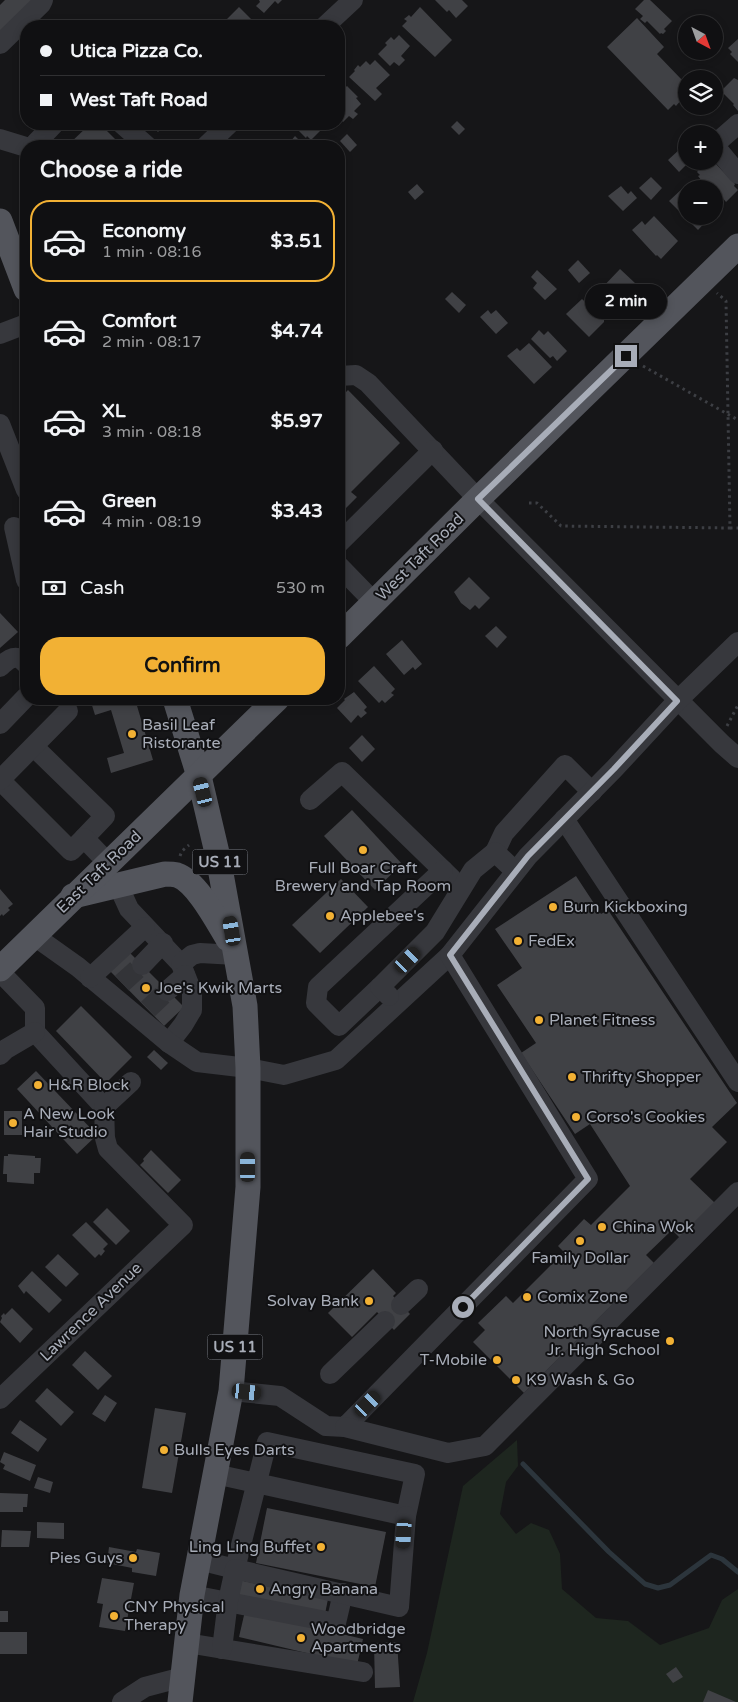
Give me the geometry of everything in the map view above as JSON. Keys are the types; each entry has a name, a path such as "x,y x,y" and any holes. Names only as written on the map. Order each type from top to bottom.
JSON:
{"main road":[{"path":"0,221 20,273"},
{"name":"West Taft Road","path":"345,631 738,246"},
{"name":"US 11","path":"177,705 199,776 218,856 245,1006 248,1068 248,1187 231,1391 192,1595 180,1702"},
{"path":"199,776 270,705"},
{"name":"East Taft Road","path":"0,970 19,942 73,896 199,776"},
{"path":"73,896 165,874 175,874 183,878 202,898 236,952"}],"street":[{"path":"25,20 43,0"},
{"path":"36,20 56,0"},
{"path":"332,20 352,0"},
{"path":"0,44 20,24"},
{"path":"0,55 20,36"},
{"path":"723,137 738,124"},
{"path":"39,140 49,130"},
{"path":"129,130 140,140"},
{"path":"212,140 223,130"},
{"path":"0,139 20,144"},
{"path":"723,156 738,174"},
{"path":"0,334 20,326"},
{"path":"345,376 356,375 368,383 478,499 677,701 738,758"},
{"path":"0,424 20,475"},
{"path":"345,537 432,450"},
{"path":"13,524 20,554"},
{"path":"345,572 374,602"},
{"path":"19,942 116,989 143,1013 169,1043 197,1062 248,1068 284,1075 336,1060 450,955 528,856 592,792 677,701 738,642"},
{"path":"0,667 14,657 20,658"},
{"path":"0,724 20,703"},
{"path":"34,747 105,816 71,851 0,780 68,711"},
{"path":"442,870 318,987 316,1003 339,1026 435,932 473,870 494,852 504,833 566,765 592,792"},
{"path":"310,800 342,772 462,888"},
{"path":"564,820 738,1082"},
{"path":"84,838 108,863"},
{"path":"494,852 515,871"},
{"path":"118,885 129,909 163,944 183,969 192,992 192,1010 169,1043"},
{"path":"90,978 145,927"},
{"path":"142,965 163,944"},
{"path":"167,991 192,955 236,952"},
{"path":"322,1454 336,1427 588,1179 450,955"},
{"path":"0,970 35,1008 35,1032 104,1106 131,1082"},
{"path":"380,987 397,1004"},
{"path":"0,1054 35,1032"},
{"name":"Lawrence Avenue","path":"0,1399 182,1225 108,1149 105,1138 104,1106"},
{"path":"231,1391 280,1396 336,1427 448,1453 485,1446 738,1192"},
{"path":"401,1305 418,1289"},
{"path":"330,1374 385,1321"},
{"path":"199,1560 235,1569 343,1593 399,1607 406,1516 415,1474 267,1442 235,1569 228,1601 222,1649"},
{"path":"215,1474 406,1516"},
{"path":"192,1595 336,1623 343,1593"},
{"path":"187,1643 363,1672"},
{"path":"122,1702 145,1687 183,1677"}],"path":[{"path":"703,280 726,300 730,528"},
{"path":"626,356 738,420"},
{"path":"529,503 537,503 561,526 738,528"},
{"path":"179,860 182,851 189,845"}],"shaded area":[{"path":"517,1440 518,1466 506,1482 500,1514 516,1534 531,1523 549,1530 560,1554 562,1589 596,1618 628,1621 660,1645 709,1628 722,1600 738,1589 738,1702 413,1702 427,1653 463,1486"}],"building":[{"path":"5,0 32,0 0,35 0,5"},
{"path":"259,0 282,0 278,4 275,1 264,13 256,6 260,2"},
{"path":"435,0 462,0 468,6 456,18 449,10 447,12"},
{"path":"644,0 650,0 672,21 664,29 666,31 663,34 660,34 647,21 645,23 640,19 643,16 635,9"},
{"path":"239,7 252,20 226,20"},
{"path":"420,7 452,40 435,57 402,26 407,21 404,19 409,15 411,17"},
{"path":"637,18 664,47 657,54 678,76 678,104 676,106 674,104 668,110 607,47"},
{"path":"399,35 410,46 401,56 405,60 399,66 394,62 390,66 378,54 387,45 385,43 391,37 394,40"},
{"path":"738,39 738,62 730,54 732,52 728,48"},
{"path":"375,60 390,75 376,88 382,94 375,101 349,77 358,65 360,67 366,61 370,65"},
{"path":"734,78 738,80 738,111 723,93 723,89"},
{"path":"347,86 358,97 356,98 361,104 354,111 358,114 353,119 349,116 345,120 345,88"},
{"path":"457,121 465,129 459,135 451,127"},
{"path":"84,130 106,130 116,140 73,140"},
{"path":"298,130 321,130 311,140 307,136 306,138"},
{"path":"347,134 357,145 350,152 345,146 345,140 341,140"},
{"path":"678,151 678,170 681,170 679,172 668,160"},
{"path":"699,170 722,170 738,190 726,202 723,198 723,180 701,180 697,172"},
{"path":"651,177 662,188 651,200 639,188"},
{"path":"417,184 424,192 415,200 408,192"},
{"path":"621,186 628,194 631,191 637,198 623,211 608,196"},
{"path":"678,193 678,210 669,201"},
{"path":"654,216 678,241 661,259 632,230 642,221 645,225"},
{"path":"693,225 703,225 698,230"},
{"path":"578,260 590,273 579,283 568,270"},
{"path":"620,269 635,283 625,293 627,295 623,300 617,298 613,303 599,291"},
{"path":"537,270 557,289 545,300 533,288 537,283 531,277"},
{"path":"452,292 466,305 459,313 445,299"},
{"path":"582,299 604,320 589,337 566,314"},
{"path":"488,310 491,314 496,310 508,323 496,334 480,317"},
{"path":"539,330 544,335 548,331 567,351 557,361 553,356 550,358 531,339"},
{"path":"529,343 552,367 534,384 507,356 517,348 520,351"},
{"path":"348,390 400,443 351,492 357,497 345,509 345,393"},
{"path":"469,577 490,598 479,609 475,605 470,610 461,603 454,592"},
{"path":"0,613 18,632 0,648"},
{"path":"496,626 507,637 497,648 485,636"},
{"path":"402,640 422,664 415,670 413,667 404,675 386,654"},
{"path":"374,666 395,689 391,693 394,695 385,703 382,700 379,703 358,681"},
{"path":"354,692 367,707 364,710 367,713 361,718 358,715 351,723 337,708 340,705 345,705 345,698"},
{"name":"Basil Leaf Ristorante","path":"92,705 137,705 153,760 111,773 107,758 124,753 111,710 95,715"},
{"path":"362,735 375,749 362,762 349,748"},
{"name":"Full Boar Craft Brewery and Tap Room","path":"352,810 402,864 375,890 324,836"},
{"path":"576,876 601,914 608,910 737,1103 712,1127 727,1142 690,1179 715,1203 680,1238 672,1230 646,1255 654,1263 524,1393 473,1342 485,1330 478,1323 506,1296 513,1303 564,1252 558,1246 584,1219 591,1225 630,1186 590,1124 575,1134 521,1053 536,1043 497,985 522,968 495,929"},
{"name":"Applebee's","path":"341,879 368,907 320,953 292,925"},
{"path":"0,889 13,904 8,908 10,910 3,916 2,914 0,916"},
{"path":"129,952 184,1007 164,1026 110,971"},
{"path":"81,1006 132,1057 106,1083 56,1031"},
{"path":"154,1050 168,1063 161,1070 147,1057"},
{"path":"36,1071 97,1135 77,1154 17,1089"},
{"name":"A New Look Hair Studio","path":"4,1111 22,1111 22,1135 4,1135"},
{"path":"151,1150 181,1180 168,1193 140,1165"},
{"path":"8,1154 41,1158 40,1173 34,1173 34,1184 7,1182 7,1174 3,1174 4,1156 8,1156"},
{"path":"107,1208 130,1231 116,1245 93,1222"},
{"path":"86,1222 108,1244 103,1249 105,1251 101,1256 99,1254 95,1258 72,1235"},
{"path":"58,1254 79,1274 66,1287 45,1267"},
{"name":"Solvay Bank","path":"373,1269 396,1293 393,1296 410,1314 394,1330 377,1312 352,1337 328,1313"},
{"path":"32,1271 62,1300 49,1313 26,1291 24,1294 18,1286"},
{"path":"12,1308 33,1329 20,1343 0,1322 1,1316 4,1313 5,1315"},
{"path":"85,1351 112,1376 98,1390 72,1365"},
{"path":"47,1388 74,1412 61,1426 35,1401"},
{"path":"105,1395 117,1403 105,1422 92,1414"},
{"name":"Bulls Eyes Darts","path":"155,1408 186,1413 172,1493 142,1488"},
{"path":"20,1420 47,1439 38,1452 11,1433"},
{"path":"4,1452 36,1465 30,1481 3,1469 5,1465 0,1462"},
{"path":"38,1477 53,1482 50,1493 34,1488"},
{"path":"0,1493 28,1494 27,1507 23,1507 23,1512 0,1512"},
{"name":"Ling Ling Buffet","path":"267,1508 386,1532 375,1587 256,1563"},
{"path":"37,1522 64,1523 64,1539 37,1538"},
{"path":"2,1530 31,1531 29,1547 1,1547"},
{"name":"Pies Guys","path":"109,1547 136,1552 137,1549 160,1553 156,1576 132,1572 132,1568 107,1563"},
{"name":"CNY Physical Therapy","path":"102,1578 134,1583 125,1631 99,1627 103,1604 97,1603"},
{"name":"Angry Banana","path":"239,1580 328,1599 324,1619 235,1599"},
{"path":"0,1611 8,1611 8,1622 0,1622"},
{"name":"Woodbridge Apartments","path":"245,1611 363,1639 357,1665 239,1637"},
{"path":"0,1632 27,1632 27,1654 0,1654"},
{"path":"397,1642 400,1687 375,1688 374,1643"},
{"path":"676,1667 683,1677 673,1683 666,1674"},
{"path":"708,1690 736,1702 703,1702"}],"waterway":[{"path":"523,1464 609,1552 645,1584 658,1588 670,1585 711,1555 722,1559 738,1572"}],"tunnel":[{"path":"122,983 142,965"},
{"path":"148,1009 167,991"}],"place":[{"name":"Basil Leaf Ristorante","path":"132,734"},
{"name":"Full Boar Craft Brewery and Tap Room","path":"363,850"},
{"name":"Burn Kickboxing","path":"553,907"},
{"name":"Applebee's","path":"330,916"},
{"name":"FedEx","path":"518,941"},
{"name":"Joe's Kwik Marts","path":"146,988"},
{"name":"Planet Fitness","path":"539,1020"},
{"name":"Thrifty Shopper","path":"572,1077"},
{"name":"H&R Block","path":"38,1085"},
{"name":"Corso's Cookies","path":"576,1117"},
{"name":"A New Look Hair Studio","path":"13,1123"},
{"name":"China Wok","path":"602,1227"},
{"name":"Family Dollar","path":"580,1241"},
{"name":"Comix Zone","path":"527,1297"},
{"name":"Solvay Bank","path":"369,1301"},
{"name":"North Syracuse Jr. High School","path":"670,1341"},
{"name":"T-Mobile","path":"497,1360"},
{"name":"K9 Wash & Go","path":"516,1380"},
{"name":"Bulls Eyes Darts","path":"164,1450"},
{"name":"Ling Ling Buffet","path":"321,1547"},
{"name":"Pies Guys","path":"133,1558"},
{"name":"Angry Banana","path":"260,1589"},
{"name":"CNY Physical Therapy","path":"114,1616"},
{"name":"Woodbridge Apartments","path":"301,1638"}],"route":[{"path":"463,1307 588,1179 450,955 528,856 614,769 677,701 478,499 626,356"}]}
